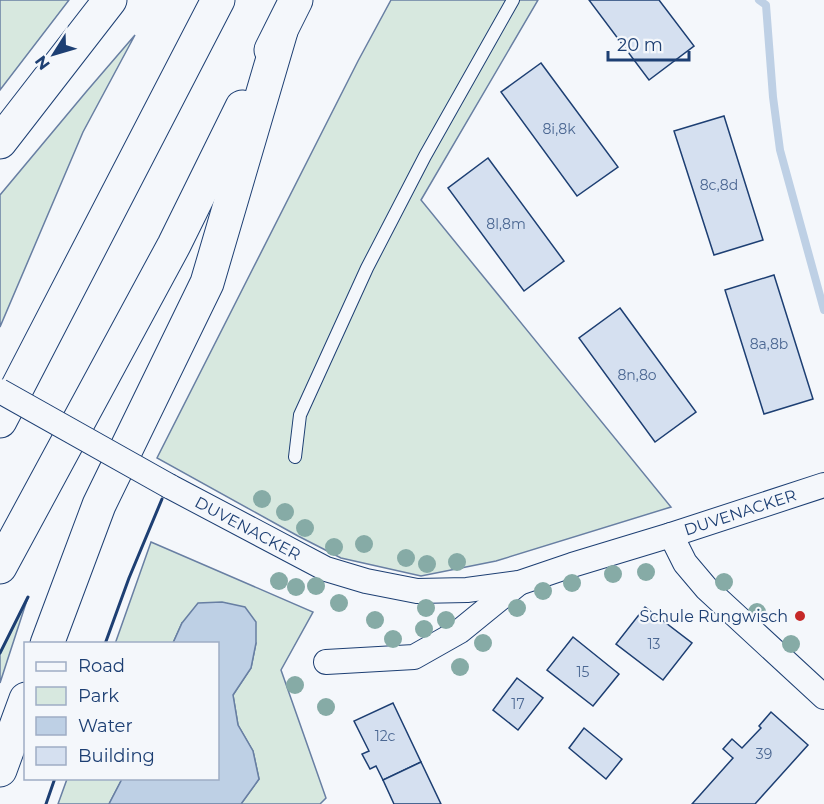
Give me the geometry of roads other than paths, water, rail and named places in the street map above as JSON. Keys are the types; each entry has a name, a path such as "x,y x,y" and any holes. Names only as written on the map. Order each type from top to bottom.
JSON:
{"highway":[{"path":"0,142 110,0"},
{"path":"0,421 218,0"},
{"path":"0,567 174,245 296,0"},
{"path":"48,642 99,505 207,283 281,31"},
{"path":"0,770 24,704"}],"street":[{"name":"DUVENACKER","path":"0,391 169,486 326,569 417,591 467,590 519,583 824,485"},
{"path":"671,535 686,563 707,588 824,698"},
{"name":"DUVENACKER","path":"326,662 414,657 460,631 519,583"}],"lane":[{"path":"295,457 300,415 366,268 425,156 513,0"}],"water":[{"path":"222,602 245,607 256,622 256,643 251,668 233,695 238,725 253,751 259,779 241,804 109,804 121,780 219,780 219,642 173,642 182,623 198,603"}],"waterway":[{"path":"759,0 766,5 773,97 780,150 824,310"}],"place":[{"name":"Schule Rungwisch","path":"800,616"}]}
